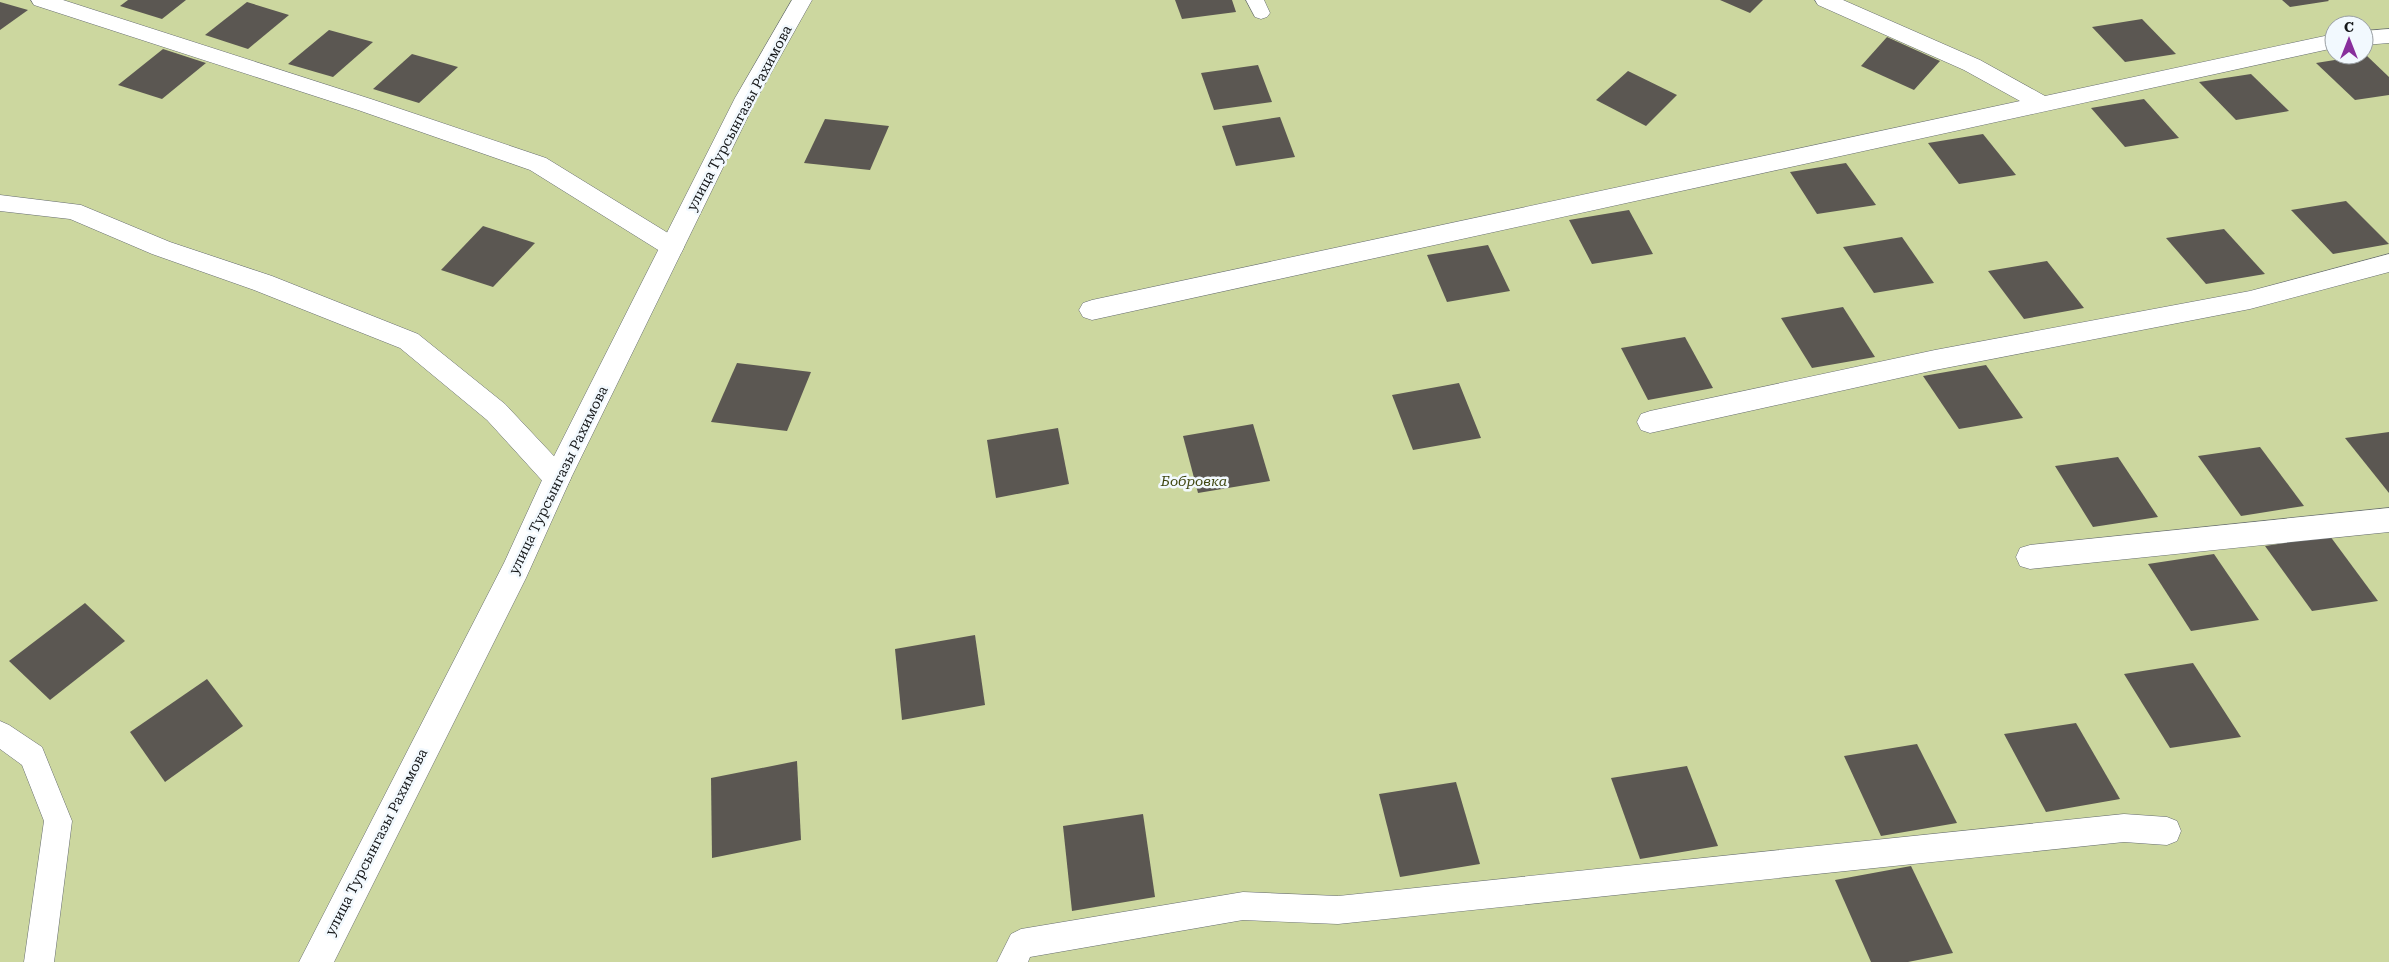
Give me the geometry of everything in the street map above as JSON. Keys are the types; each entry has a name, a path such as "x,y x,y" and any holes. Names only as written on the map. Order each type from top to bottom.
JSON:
{"street":[{"path":"41,0 366,105 538,164 672,247"},
{"name":"улица Турсынгазы Рахимова","path":"316,962 516,569 557,478 746,98 802,0"},
{"path":"1826,0 1972,65 2042,104"},
{"path":"2374,37 2389,36"},
{"path":"1092,310 1540,211 1800,158 2324,43"},
{"path":"0,203 73,211 161,248 263,283 409,341 496,412 557,478"},
{"path":"1650,422 1935,360 2250,300 2389,263"},
{"path":"2030,557 2389,520"}],"lane":[{"path":"0,734 32,756 58,821 39,962"},
{"path":"1012,962 1021,944 1243,906 1338,910 2124,828 2167,831"}],"green space":[{"name":"Бобровка","path":"0,0 2389,0 2389,962 0,962"}],"building":[{"path":"128,0 186,0 162,19 120,6"},
{"path":"1175,0 1232,0 1236,12 1182,19"},
{"path":"1720,0 1763,0 1750,13"},
{"path":"2282,0 2328,0 2329,1 2290,7"},
{"path":"0,2 28,10 0,30"},
{"path":"247,2 289,15 248,49 205,35"},
{"path":"2142,19 2176,54 2125,62 2092,27"},
{"path":"329,30 373,42 333,77 288,64"},
{"path":"1887,37 1940,61 1914,90 1861,66"},
{"path":"163,49 206,63 162,99 118,85"},
{"path":"412,54 458,67 419,103 373,89"},
{"path":"2324,62 2324,65 2374,65 2374,63 2389,77 2389,95 2355,100 2316,63"},
{"path":"1258,65 1272,102 1214,110 1201,73"},
{"path":"1628,71 1677,95 1646,126 1596,100"},
{"path":"2251,74 2289,111 2236,120 2199,82"},
{"path":"2144,99 2179,138 2125,147 2091,108"},
{"path":"1280,117 1295,157 1236,166 1222,126"},
{"path":"825,119 889,126 870,170 804,163"},
{"path":"1983,134 2016,175 1959,184 1928,143"},
{"path":"1846,163 1876,205 1817,214 1790,172"},
{"path":"2346,201 2389,244 2333,254 2291,210"},
{"path":"1629,210 1653,254 1592,264 1569,220"},
{"path":"483,226 535,243 493,287 441,270"},
{"path":"2224,229 2265,274 2206,284 2166,238"},
{"path":"1902,237 1934,283 1874,293 1843,247"},
{"path":"1488,245 1510,291 1447,302 1427,255"},
{"path":"2047,261 2084,308 2024,319 1988,271"},
{"path":"1843,307 1875,357 1812,368 1781,318"},
{"path":"1685,337 1713,388 1648,400 1621,348"},
{"path":"737,363 811,372 787,431 711,422"},
{"path":"1986,365 2023,418 1959,429 1923,376"},
{"path":"1459,383 1481,438 1413,450 1392,395"},
{"path":"1253,424 1270,481 1198,493 1183,436"},
{"path":"1058,428 1069,484 996,498 987,440"},
{"path":"2389,432 2389,493 2345,438"},
{"path":"2260,447 2304,506 2241,516 2198,456"},
{"path":"2118,457 2158,517 2093,527 2055,466"},
{"path":"2330,536 2378,601 2312,611 2265,546"},
{"path":"2214,554 2259,620 2191,631 2148,564"},
{"path":"85,603 125,641 50,700 9,661"},
{"path":"975,635 985,705 902,720 895,649"},
{"path":"2193,663 2241,737 2170,748 2124,674"},
{"path":"207,679 243,726 165,782 130,732"},
{"path":"2076,723 2120,799 2046,812 2004,734"},
{"path":"1917,744 1957,823 1881,836 1844,756"},
{"path":"797,761 801,840 712,858 711,778"},
{"path":"1687,766 1718,846 1640,859 1611,778"},
{"path":"1456,782 1480,864 1400,877 1379,794"},
{"path":"1143,814 1155,897 1072,911 1063,826"},
{"path":"1911,866 1953,953 1908,962 1871,962 1835,880"}]}
